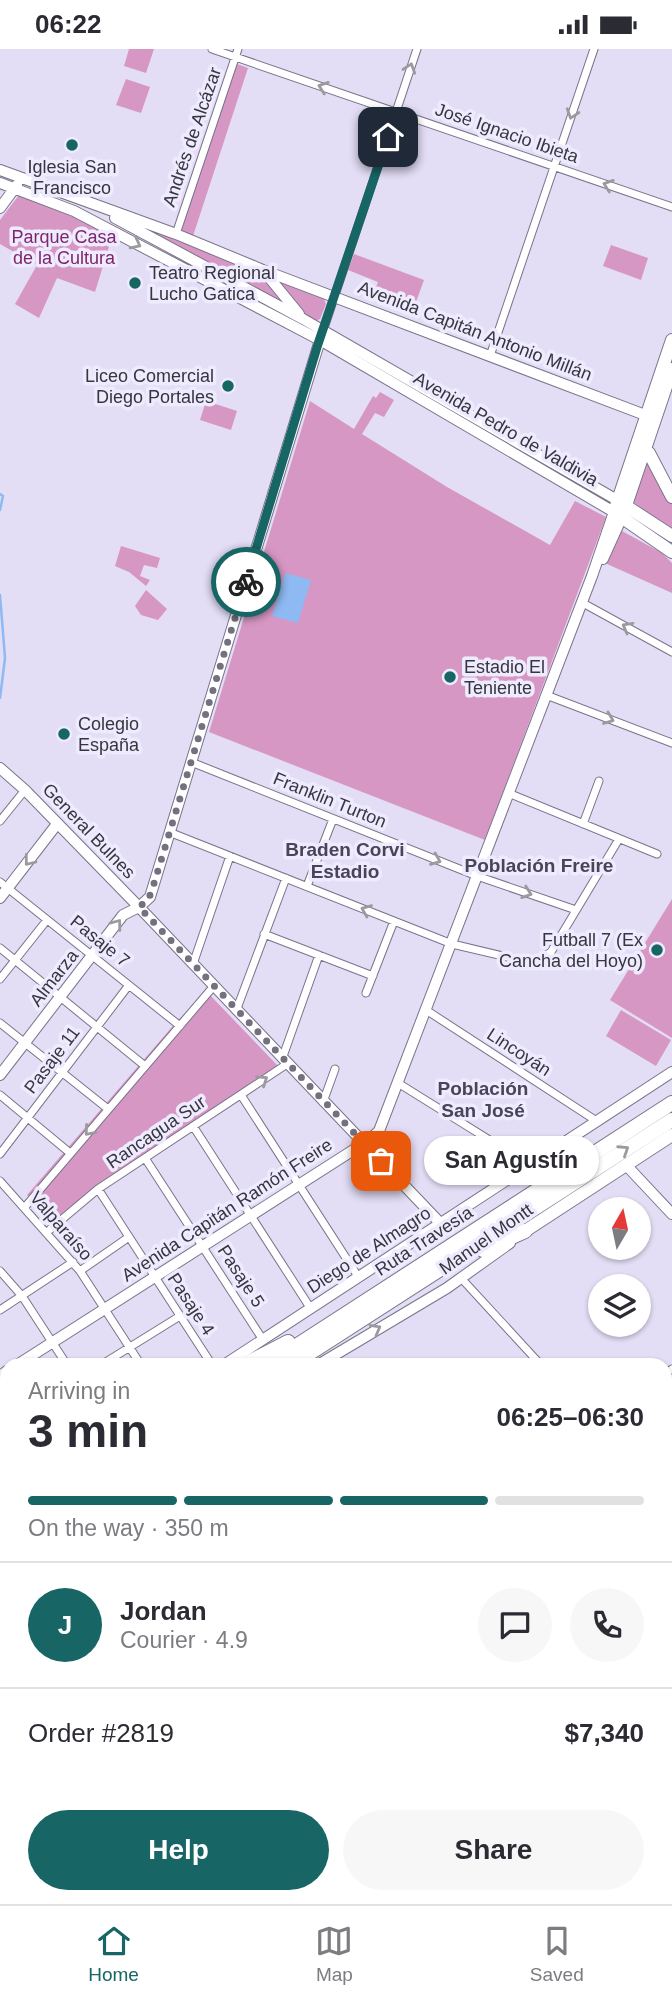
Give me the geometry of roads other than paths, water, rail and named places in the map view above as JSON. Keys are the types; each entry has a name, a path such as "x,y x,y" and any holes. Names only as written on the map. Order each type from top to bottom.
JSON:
{"highway":[{"name":"Ruta Travesía","path":"278,1358 672,1103"},
{"name":"Ruta Travesía","path":"302,1358 672,1119"},
{"path":"444,1267 525,1231"},
{"path":"257,1358 299,1336 331,1324"}],"main road":[{"name":"Avenida Capitán Antonio Millán","path":"5,171 176,234 263,270 651,418"},
{"path":"0,208 5,171"},
{"path":"5,186 24,178"},
{"path":"5,186 74,211 321,336 150,897 139,907"},
{"name":"Avenida Capitán Antonio Millán","path":"85,202 303,319 321,336"},
{"path":"263,270 303,319"},
{"name":"Avenida Pedro de Valdivia","path":"321,336 620,509 672,536"},
{"name":"Avenida Capitán Ramón Freire","path":"28,1358 379,1131 581,602 620,509 651,418 672,339"},
{"name":"Avenida Capitán Ramón Freire","path":"651,418 669,389 672,369"},
{"path":"641,447 672,497"},
{"name":"Avenida Pedro de Valdivia","path":"620,509 672,552"},
{"name":"General Bulnes","path":"0,768 139,907 441,1224"},
{"path":"0,898 4,885 57,824"},
{"name":"Almarza","path":"0,1075 123,915 139,907"},
{"name":"Diego de Almagro","path":"236,1358 672,1072"},
{"name":"Manuel Montt","path":"330,1358 461,1278 525,1231 672,1135"},
{"path":"626,1165 672,1214"}],"street":[{"name":"José Ignacio Ibieta","path":"212,49 237,53 672,207"},
{"path":"321,336 417,49"},
{"path":"490,356 594,49"},
{"name":"Andrés de Alcázar","path":"176,234 237,53"},
{"path":"581,602 672,652"},
{"path":"546,695 672,743"},
{"name":"Franklin Turton","path":"191,762 477,876 576,909"},
{"path":"583,824 599,781"},
{"path":"0,821 24,790"},
{"path":"508,793 657,854"},
{"path":"307,886 333,819"},
{"path":"169,832 452,944 534,962 551,952 619,839"},
{"path":"193,964 230,856"},
{"path":"236,1011 286,878"},
{"name":"Pasaje 7","path":"4,885 180,1025"},
{"path":"0,979 47,920"},
{"path":"366,993 394,921"},
{"path":"264,934 373,976"},
{"path":"0,947 145,1066"},
{"path":"285,1061 319,955"},
{"name":"Pasaje 11","path":"0,1154 130,985"},
{"name":"Rancagua Sur","path":"24,1206 214,986"},
{"name":"Lincoyán","path":"426,1010 595,1121"},
{"path":"0,1023 108,1109"},
{"name":"Rancagua Sur","path":"47,1232 98,1189 241,1095 285,1061"},
{"path":"323,1102 335,1069"},
{"path":"398,1083 528,1164"},
{"path":"0,1094 71,1153"},
{"path":"241,1095 359,1278"},
{"path":"193,1126 311,1309"},
{"name":"Pasaje 5","path":"145,1158 263,1340"},
{"name":"Valparaíso","path":"0,1181 80,1271 136,1358"},
{"name":"Pasaje 4","path":"98,1189 207,1358"},
{"path":"80,1271 129,1237"},
{"path":"0,1310 73,1262"},
{"path":"0,1272 22,1296 62,1358"},
{"path":"461,1278 535,1358"},
{"path":"112,1358 180,1316"}],"water":[{"path":"285,573 311,580 298,623 272,616"}],"waterway":[{"path":"0,494 3,496 0,510"},
{"path":"0,595 5,658 0,698"}],"place":[{"name":"Iglesia San Francisco","path":"72,145"},
{"name":"Teatro Regional Lucho Gatica","path":"135,283"},
{"name":"Liceo Comercial Diego Portales","path":"228,386"},
{"name":"Estadio El Teniente","path":"450,677"},
{"name":"Colegio España","path":"64,734"},
{"name":"Futball 7 (Ex Cancha del Hoyo)","path":"657,950"},
{"name":"San Agustín","path":"381,1161"}],"district":[{"name":"Braden Corvi Estadio","path":"345,860"},
{"name":"Población Freire","path":"539,865"},
{"name":"Población San José","path":"483,1099"}],"park label":[{"name":"Parque Casa de la Cultura","path":"64,248"}]}
